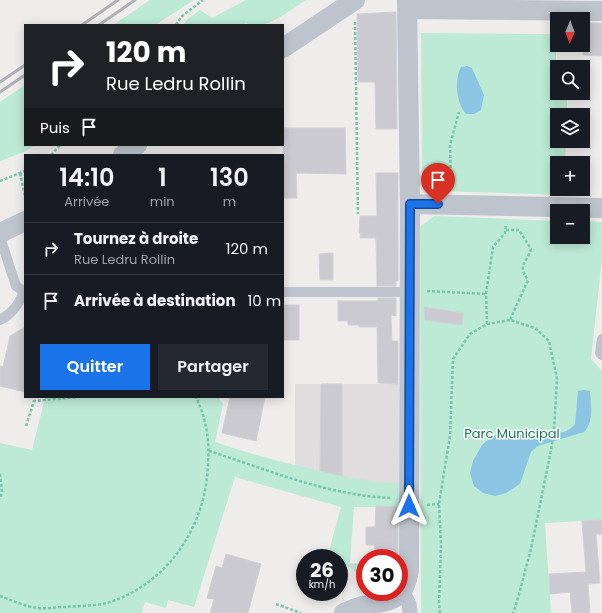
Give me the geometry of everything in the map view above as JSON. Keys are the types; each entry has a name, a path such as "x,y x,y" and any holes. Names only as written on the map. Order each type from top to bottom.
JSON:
{"street":[{"path":"284,47 355,0"},
{"path":"408,580 410,204 408,5 602,12"},
{"path":"124,154 136,146"},
{"path":"410,204 602,208"},
{"path":"0,233 24,221"},
{"path":"408,600 410,604 410,613"},
{"path":"344,613 368,604 389,601"}],"lane":[{"path":"0,237 2,248 16,286 24,292 18,305 11,313 0,320"},
{"path":"284,292 410,292"},
{"path":"602,339 600,353 602,355"}],"path":[{"path":"177,24 182,17 203,0"},
{"path":"355,0 358,214"},
{"path":"453,205 450,144 459,112"},
{"path":"52,154 59,146"},
{"path":"0,181 24,171"},
{"path":"20,173 24,191"},
{"path":"487,324 486,294 492,247 505,233 506,206"},
{"path":"506,230 519,230 531,249 529,258 522,266 522,271 528,280 510,320"},
{"path":"410,292 486,294"},
{"path":"440,613 441,545 439,504 450,436 454,360 470,334 487,324 510,320 535,328 549,340 557,379 554,430 551,450 530,548 513,613"},
{"path":"26,426 36,398"},
{"path":"34,401 68,398"},
{"path":"0,596 37,608 106,603 123,597 147,583 164,568 185,543 199,516 206,489 209,451 208,435 204,415 196,398"},
{"path":"209,451 340,492 369,497 409,498"},
{"path":"0,474 2,492 0,499"},
{"path":"276,604 301,613"}],"shaded area":[{"path":"295,384 399,384 400,483 377,483 295,466"}],"green space":[{"path":"150,0 194,0 157,24 114,24"},
{"path":"246,0 306,0 277,19 264,24 184,24 200,10 212,18"},
{"path":"421,33 550,34 550,52 556,52 556,60 550,60 550,100 567,100 567,108 550,108 550,148 566,148 565,156 550,156 550,195 432,191 422,180"},
{"path":"24,86 24,146 34,146 26,151 0,161 0,102"},
{"name":"Parc Municipal","path":"434,216 550,221 550,244 590,244 590,221 602,222 602,258 591,359 602,371 602,520 545,523 551,613 421,613 420,227"},
{"path":"45,398 219,398 223,404 215,442 315,470 365,480 400,483 400,507 354,507 350,563 356,563 356,573 348,566 348,549 330,549 341,507 235,477 194,607 168,600 166,608 145,602 142,613 0,613 0,443 32,450"}],"water":[{"path":"467,66 472,68 484,95 481,110 474,114 466,114 458,98 457,78 461,67"},
{"path":"578,391 590,391 591,418 584,432 538,446 531,452 520,484 506,493 495,496 483,493 474,486 470,473 473,461 482,445 496,435 544,435 564,432 575,424"}],"building":[{"path":"396,12 397,129 376,129 375,82 358,82 357,14"},
{"path":"590,23 602,23 602,56 583,55 583,52 590,52"},
{"path":"284,128 345,128 346,174 296,173 297,198 284,198"},
{"path":"376,173 398,173 398,281 396,281 396,286 377,286 376,238 360,238 361,233 359,233 360,216 377,216"},
{"path":"333,253 333,280 320,280 319,254"},
{"path":"378,298 396,298 396,316 391,315 392,341 398,341 398,384 378,383 377,327 359,327 359,325 348,325 348,321 338,321 338,301 378,301"},
{"path":"284,305 299,305 299,340 284,340"},
{"path":"424,307 463,313 462,325 425,320"},
{"path":"24,328 24,392 0,386 0,366 3,367 10,336"},
{"path":"321,384 342,384 342,476 320,471"},
{"path":"230,398 265,398 256,441 222,433"},
{"path":"376,506 398,507 398,549 375,549 375,545 366,545 366,527 375,527"},
{"path":"602,520 602,534 596,534 600,583 588,584 590,613 572,613 570,592 550,594 549,574 586,572 582,521"},
{"path":"226,554 261,564 248,613 210,613 214,599 207,598 216,566 222,568"}],"railway":[{"path":"83,24 118,0"},
{"path":"100,24 135,0"},
{"path":"0,82 24,66"},
{"path":"0,92 24,76"}],"route":[{"path":"409,506 410,204 438,204"}]}
